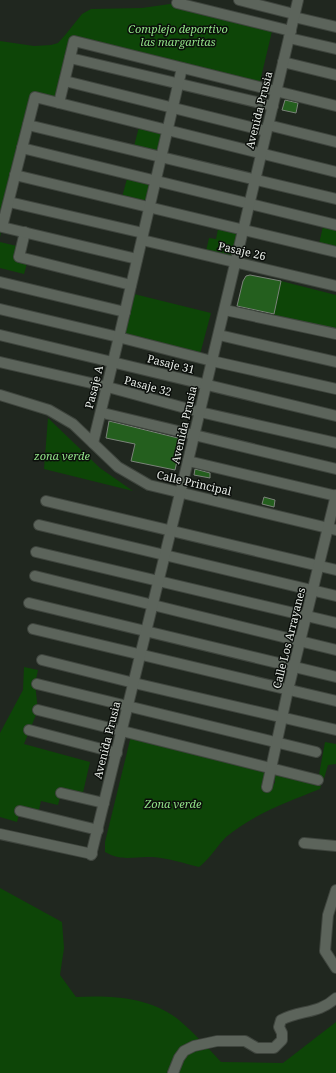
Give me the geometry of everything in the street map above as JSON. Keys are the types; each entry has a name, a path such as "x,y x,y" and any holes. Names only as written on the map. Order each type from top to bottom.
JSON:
{"street":[{"path":"239,0 336,27"},
{"name":"Avenida Prusia","path":"0,834 91,855 181,492 225,310 260,154 277,91 298,0"},
{"path":"177,3 336,49"},
{"path":"59,103 74,42 336,106"},
{"path":"70,58 273,106"},
{"path":"284,62 336,75"},
{"name":"Pasaje A","path":"93,444 182,68"},
{"path":"65,81 173,108 336,142"},
{"path":"137,259 2,227 35,97 336,172"},
{"path":"28,125 336,199"},
{"path":"22,148 336,225"},
{"path":"15,175 336,252"},
{"name":"Pasaje 26","path":"9,202 235,262 336,286"},
{"path":"25,232 19,257 131,285"},
{"path":"0,282 125,312"},
{"path":"0,309 212,361 336,389"},
{"path":"225,310 336,334"},
{"name":"Pasaje 31","path":"0,335 336,416"},
{"path":"218,335 336,362"},
{"name":"Pasaje 32","path":"0,362 107,387 200,412 336,442"},
{"name":"Calle Principal","path":"0,395 49,410 72,424 93,444 102,450 118,467 149,485 332,529"},
{"path":"107,414 336,470"},
{"path":"188,461 336,496"},
{"name":"Calle Los Arrayanes","path":"267,787 288,690 319,566 332,529 336,496"},
{"path":"46,501 336,570"},
{"path":"39,525 336,596"},
{"path":"36,552 336,623"},
{"path":"35,576 336,650"},
{"path":"29,603 336,677"},
{"path":"33,629 336,701"},
{"path":"42,660 336,730"},
{"path":"37,684 316,752"},
{"path":"38,710 318,780"},
{"path":"29,730 116,752"},
{"path":"61,793 104,803"},
{"path":"20,811 98,830"},
{"path":"304,842 336,846"},
{"path":"336,890 328,915 325,951 336,968"},
{"path":"173,1073 179,1058 184,1051 194,1046 217,1040 245,1041 257,1048 274,1048 282,1040 282,1033 279,1027 281,1020 287,1017 321,1009 336,998"}],"green space":[{"name":"Complejo deportivo las margaritas","path":"177,3 273,27 259,86 74,43 59,103 35,97 0,237 0,41 34,46 51,45 58,43 82,14 91,9 142,8"},
{"path":"140,123 165,130 158,156 133,150"},
{"path":"128,175 152,180 146,207 121,201"},
{"path":"324,222 336,225 336,252 318,248"},
{"path":"219,224 239,229 232,257 206,251 209,238 216,239"},
{"path":"0,242 21,247 28,260 24,274 0,268"},
{"path":"281,281 336,295 336,334 273,320"},
{"path":"130,293 211,313 199,358 119,337 123,324 128,322 130,317 126,314"},
{"name":"zona verde","path":"48,418 100,468 133,491 44,469"},
{"path":"24,667 38,670 35,684 38,710 24,744 90,762 82,797 61,793 58,805 41,801 38,814 20,811 17,822 0,817 0,733 23,690"},
{"name":"Zona verde","path":"131,736 267,769 272,784 275,783 275,780 272,779 274,770 322,782 320,789 271,809 237,829 226,837 199,867 158,858 117,857 105,852 105,842"},
{"path":"325,742 336,744 336,764 328,765 323,782 318,780"},
{"path":"0,888 62,922 64,948 60,975 76,997 117,997 156,1006 179,1020 221,1062 283,1063 336,1022 336,1073 0,1073"}],"building":[{"path":"285,100 298,103 296,113 282,110"},
{"path":"250,275 281,281 274,314 237,306 243,281 246,276"},
{"path":"109,421 182,439 175,470 131,461 135,444 106,438"},
{"path":"195,469 210,473 210,478 194,475"},
{"path":"264,497 275,500 274,507 262,504"}]}
